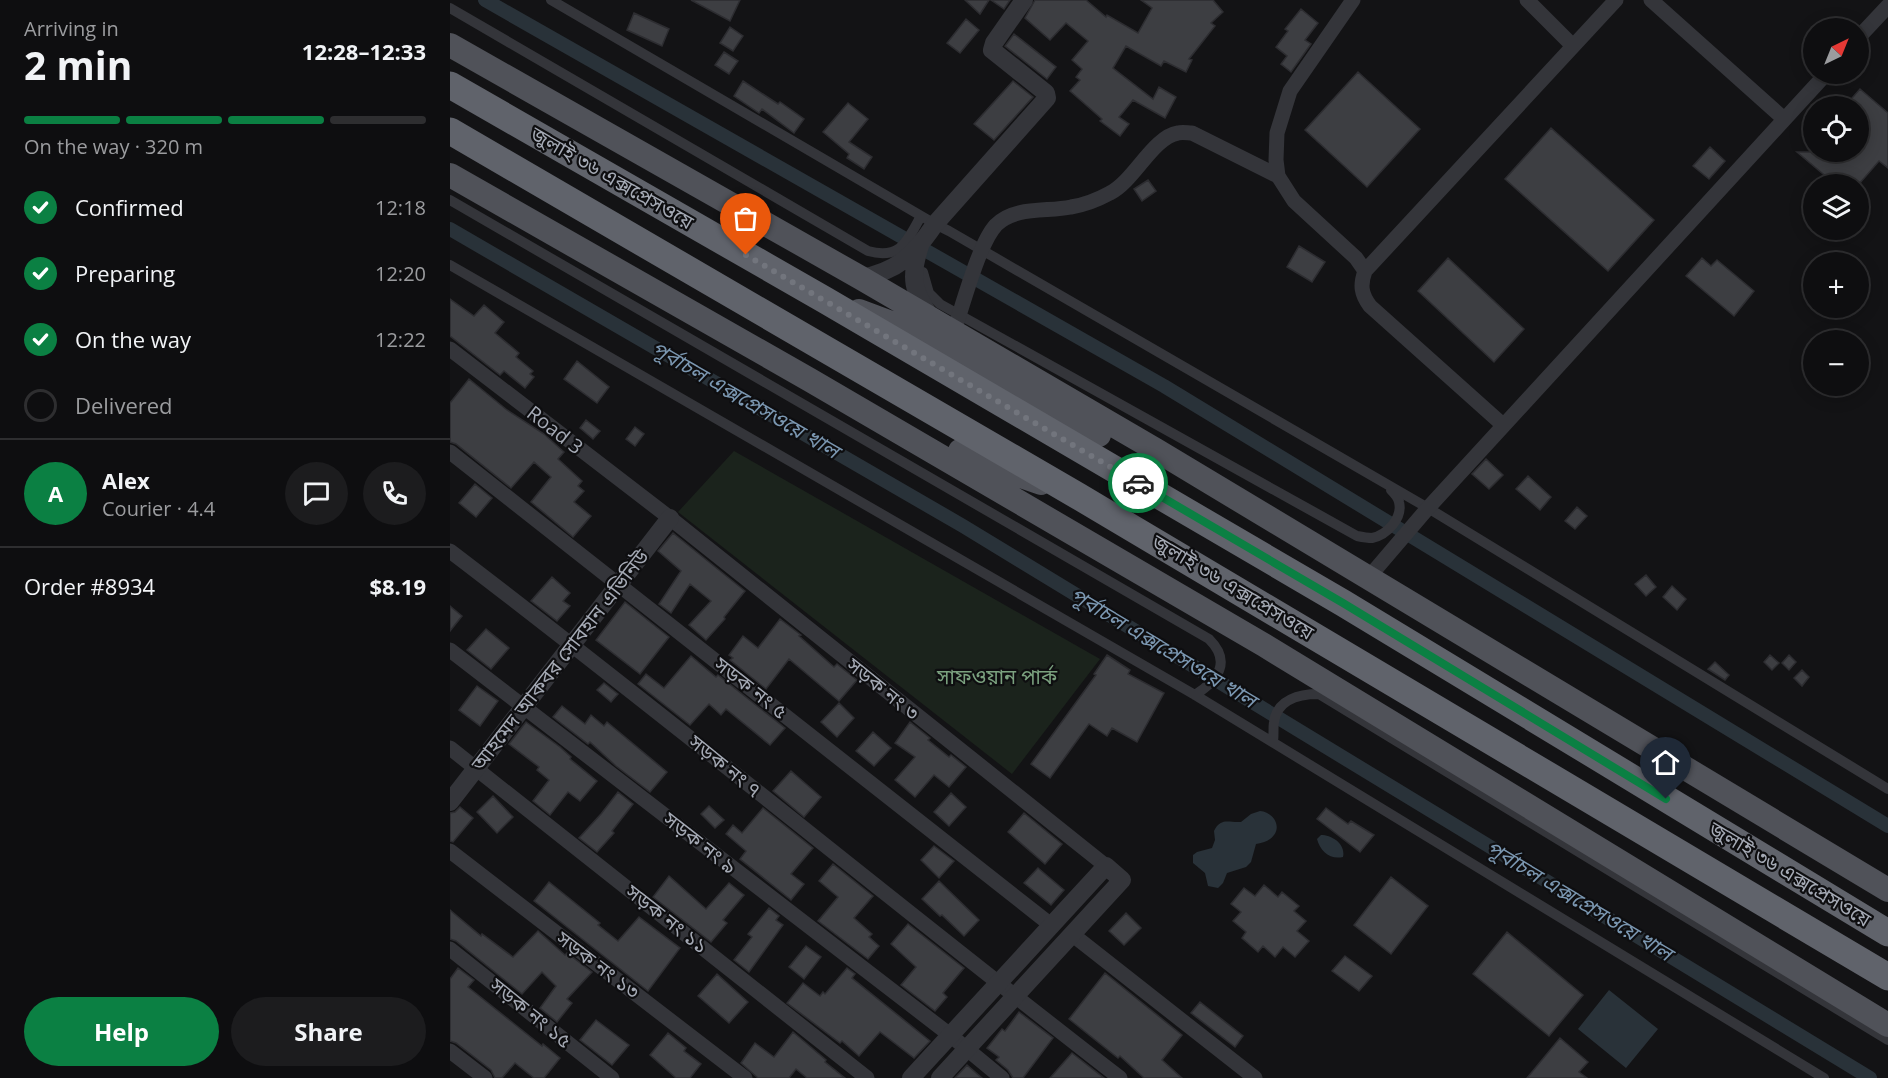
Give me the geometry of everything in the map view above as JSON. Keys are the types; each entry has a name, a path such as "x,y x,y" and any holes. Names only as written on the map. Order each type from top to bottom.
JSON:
{"highway":[{"name":"জুলাই ৩৬ এক্সপ্রেসওয়ে","path":"450,85 825,300 1343,603 1888,933"},
{"name":"জুলাই ৩৬ এক্সপ্রেসওয়ে","path":"450,131 1078,496 1888,977"}],"main road":[{"path":"450,45 954,331 1369,577 1888,890"},
{"path":"450,175 810,380 1264,645 1888,1025"},
{"path":"825,300 902,327 1101,436 1156,450"},
{"path":"810,380 842,389 975,459 1078,496"}],"street":[{"path":"551,0 1428,508 1888,789"},
{"path":"450,8 868,251 881,255 894,252 905,244 1047,98 1046,93 992,50 994,43 1024,0"},
{"path":"1353,0 1290,91 1276,141 1278,176 1294,201 1356,258 1365,271"},
{"path":"1527,0 1573,46"},
{"path":"1503,425 1370,306 1362,296 1361,283 1365,271 1616,0"},
{"path":"1651,0 1784,119"},
{"path":"1869,26 1888,6"},
{"path":"1369,577 1503,425 1817,84"},
{"path":"954,331 981,251 997,223 1012,215 1035,210 1071,207 1112,193 1164,140 1177,133 1192,133 1278,176"},
{"path":"450,200 1209,639 1217,647 1222,661 1219,674 1207,687 1195,695"},
{"path":"928,220 912,268 929,293 940,304 1357,536 1371,538 1391,527 1398,516 1399,500 1385,483"},
{"path":"861,278 886,272 904,261 921,245"},
{"path":"450,265 1195,695 1824,1078"},
{"path":"919,280 921,303 932,319"},
{"name":"Road 3","path":"450,348 666,515"},
{"name":"সড়ক নং ৫","path":"450,452 1052,925"},
{"name":"আহমেদ আকবর সোবহান এভিনিউ","path":"450,802 472,765 666,515"},
{"name":"সড়ক নং ৩","path":"666,515 1106,866"},
{"name":"সড়ক নং ৭","path":"450,550 1120,1078"},
{"name":"সড়ক নং ৯","path":"450,650 950,1035 1002,1078"},
{"path":"1273,742 1274,720 1281,707 1290,699 1302,694 1319,694 1888,1040"},
{"name":"সড়ক নং ১১","path":"450,748 867,1078"},
{"name":"আহমেদ আকবর সোবহান এভিনিউ","path":"450,783 472,765"},
{"name":"সড়ক নং ১৩","path":"450,851 745,1078"},
{"path":"911,1078 1106,866 1122,880 940,1078"},
{"path":"1052,925 1255,1078"},
{"name":"সড়ক নং ১৫","path":"450,949 612,1078"},
{"path":"450,1051 485,1078"}],"green space":[{"name":"সাফওয়ান পার্ক","path":"734,451 1100,659 1012,774 678,512"}],"shaded area":[{"path":"1260,811 1269,814 1276,822 1274,835 1267,841 1256,844 1251,862 1246,867 1227,873 1218,888 1208,886 1205,873 1193,863 1193,855 1212,848 1215,840 1214,831 1222,822 1241,822 1251,814"},
{"path":"1321,835 1330,837 1340,844 1343,857 1330,856 1323,851 1317,839"},
{"path":"1609,990 1658,1029 1626,1068 1578,1029"}],"building":[{"path":"691,0 740,0 730,21"},
{"path":"965,0 989,0 980,14"},
{"path":"991,0 1010,0 1004,9"},
{"path":"1035,0 1086,0 1106,17 1107,15 1138,33 1152,8 1141,0 1213,0 1223,12 1211,23 1215,26 1189,59 1192,60 1186,72 1164,61 1161,66 1126,46 1113,68 1153,99 1159,87 1176,97 1165,118 1133,100 1119,117 1129,124 1120,136 1100,121 1102,119 1070,91 1080,80 1076,77 1082,69 1072,60 1088,41 1066,23 1050,40 1025,18"},
{"path":"1301,9 1318,23 1305,40 1311,44 1291,72 1281,64 1287,56 1276,47 1288,31 1285,29"},
{"path":"634,13 669,29 662,46 627,30"},
{"path":"966,19 979,30 960,53 947,43"},
{"path":"730,27 743,36 733,51 720,43"},
{"path":"1014,34 1056,67 1047,79 1005,46"},
{"path":"724,52 738,61 729,74 715,65"},
{"path":"1358,72 1420,129 1367,187 1305,130"},
{"path":"743,81 804,119 794,133 762,109 759,113 734,96"},
{"path":"1013,81 1033,97 994,140 974,124"},
{"path":"1860,89 1868,96 1854,96"},
{"path":"1869,97 1888,113 1888,168 1879,161 1868,174 1823,174 1809,162 1869,162"},
{"path":"848,103 868,119 849,142 872,157 864,169 847,158 849,154 823,132"},
{"path":"1551,128 1654,220 1608,271 1505,179"},
{"path":"1710,147 1725,161 1709,179 1693,166"},
{"path":"1148,180 1156,191 1142,201 1134,189"},
{"path":"1299,246 1325,262 1312,282 1287,267"},
{"path":"1448,258 1524,329 1494,362 1418,291"},
{"path":"1702,258 1711,266 1717,260 1754,291 1734,316 1686,276"},
{"path":"450,299 474,316 484,305 504,322 495,333 519,353 516,357 533,371 530,374 534,377 525,388 504,371 500,375 450,336"},
{"path":"577,361 609,387 597,403 564,379"},
{"path":"469,379 507,410 544,434 564,452 558,459 582,481 578,486 584,491 574,502 591,516 573,537 531,502 551,477 534,462 511,488 456,444 450,442 450,403"},
{"path":"586,420 600,431 593,439 580,428"},
{"path":"635,427 644,434 635,446 626,439"},
{"path":"1486,459 1503,475 1489,489 1472,474"},
{"path":"1528,476 1551,497 1540,510 1516,489"},
{"path":"475,484 492,498 476,517 459,503"},
{"path":"1577,507 1587,516 1575,529 1565,521"},
{"path":"673,533 745,591 706,640 689,625 711,601 690,584 671,613 659,604 681,571 658,551"},
{"path":"1646,575 1656,587 1646,596 1635,584"},
{"path":"552,577 570,593 563,601 570,606 557,621 531,601"},
{"path":"1672,586 1686,599 1677,610 1663,597"},
{"path":"625,602 669,637 640,674 596,640"},
{"path":"450,606 462,616 450,631"},
{"path":"780,619 801,635 799,636 834,667 837,664 857,680 839,701 789,659 766,689 730,660 733,658 729,655 743,636 758,648"},
{"path":"486,629 509,648 491,669 467,650"},
{"path":"1107,655 1130,670 1128,674 1164,693 1137,742 1112,728 1107,736 1089,724 1050,778 1031,764 1096,675 1094,674"},
{"path":"1770,655 1779,663 1772,670 1764,662"},
{"path":"1789,655 1796,662 1789,670 1782,663"},
{"path":"691,656 785,728 770,745 726,709 721,715 709,704 690,725 638,684 646,674 664,688"},
{"path":"1715,662 1729,675 1725,680 1708,669"},
{"path":"1802,670 1809,677 1802,686 1794,678"},
{"path":"604,683 618,694 611,702 597,690"},
{"path":"477,686 498,701 480,726 459,710"},
{"path":"839,703 854,718 837,737 821,722"},
{"path":"562,706 585,724 591,715 604,726 607,722 667,772 650,792 590,742 588,744 553,717"},
{"path":"526,722 560,747 571,757 570,759 597,781 580,801 568,792 550,815 533,801 549,780 537,770 539,767 509,744"},
{"path":"910,722 949,757 951,755 966,767 949,787 934,775 915,797 895,780 915,757 895,743"},
{"path":"873,732 891,748 874,766 856,751"},
{"path":"791,771 821,797 804,817 773,791"},
{"path":"618,792 633,804 612,831 614,833 597,852 579,838"},
{"path":"951,793 966,807 949,826 934,812"},
{"path":"493,796 513,817 497,833 477,812"},
{"path":"709,806 724,820 715,828 701,814"},
{"path":"460,807 473,818 453,842 450,841 450,813"},
{"path":"763,808 813,848 791,874 804,884 791,900 740,859 746,851 726,834 733,825 742,833"},
{"path":"1326,808 1348,824 1351,821 1374,835 1360,852 1317,819"},
{"path":"1024,813 1062,844 1045,864 1008,832"},
{"path":"934,846 954,861 939,878 921,860"},
{"path":"833,864 873,896 854,918 872,934 869,937 879,946 868,959 818,921 838,897 819,881"},
{"path":"1038,868 1064,890 1051,905 1024,883"},
{"path":"669,876 706,909 729,883 744,895 723,920 727,923 711,942 653,897"},
{"path":"1391,877 1428,906 1391,954 1354,925"},
{"path":"939,881 979,920 964,936 922,899"},
{"path":"549,882 600,923 598,925 618,941 639,917 680,948 648,991 534,901"},
{"path":"1264,885 1278,897 1282,892 1299,906 1294,911 1306,921 1297,931 1309,941 1295,957 1283,947 1275,957 1263,946 1258,952 1242,938 1246,932 1233,921 1241,912 1231,904 1244,888 1255,896"},
{"path":"769,908 779,916 776,920 783,925 749,972 734,960 752,937 748,934"},
{"path":"450,910 481,936 482,934 513,957 538,931 565,955 567,953 592,972 567,999 572,1003 557,1022 540,1008 556,986 542,972 522,994 456,941 450,939"},
{"path":"1126,913 1141,928 1124,945 1109,931"},
{"path":"908,924 964,968 943,993 947,997 935,1011 901,985 916,967 891,944"},
{"path":"1507,932 1583,995 1549,1036 1473,974"},
{"path":"806,946 821,957 804,979 789,967"},
{"path":"1345,956 1372,976 1359,991 1332,971"},
{"path":"458,968 474,980 468,987 560,1058 544,1078 534,1078 515,1063 502,1078 495,1078 491,1070 456,1043 450,1041 450,979"},
{"path":"847,968 855,974 852,978 930,1041 914,1058 880,1032 859,1056 842,1041 840,1043 787,1003 803,983 820,996 823,992 825,994"},
{"path":"1105,973 1182,1035 1162,1060 1182,1078 1144,1078 1120,1056 1118,1058 1069,1019"},
{"path":"717,974 748,1002 729,1023 698,996"},
{"path":"1200,1002 1243,1036 1235,1047 1191,1013"},
{"path":"1019,1012 1053,1038 1023,1078 1013,1078 1008,1070 996,1060 999,1057 987,1048 1002,1029 1005,1031"},
{"path":"596,1020 629,1045 612,1065 580,1040"},
{"path":"793,1032 845,1078 807,1078 796,1069 789,1078 758,1078 741,1063 755,1043 774,1057"},
{"path":"668,1033 686,1048 684,1051 701,1064 690,1078 676,1078 650,1055"},
{"path":"1560,1038 1588,1062 1579,1072 1587,1078 1527,1078"},
{"path":"1072,1053 1104,1078 1050,1078"},
{"path":"967,1065 982,1078 955,1078"}],"waterway":[{"name":"পূর্বাচল এক্সপ্রেসওয়ে খাল","path":"485,0 1164,386 1888,826"},
{"name":"পূর্বাচল এক্সপ্রেসওয়ে খাল","path":"450,229 963,526 1870,1078"}],"way so far":[{"path":"746,255 1138,483"}],"route":[{"path":"1138,483 1343,603 1666,799"}]}
